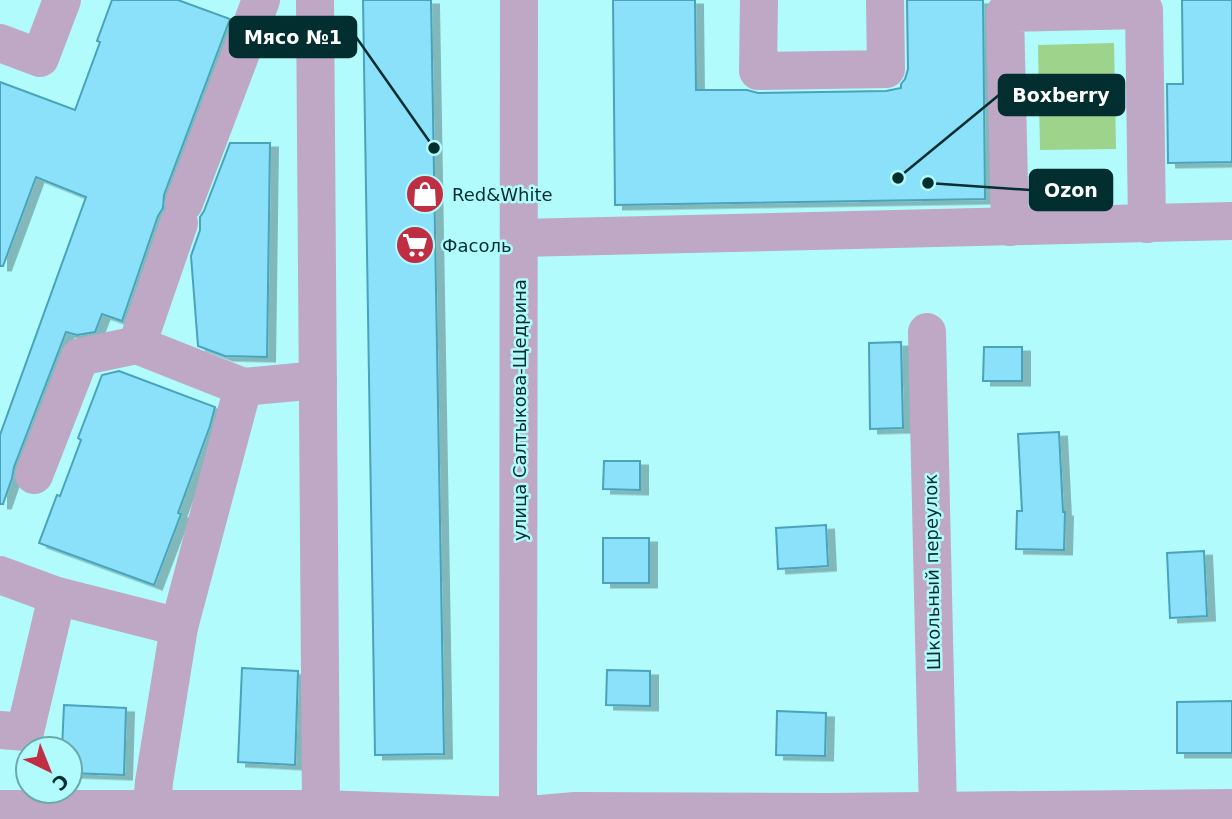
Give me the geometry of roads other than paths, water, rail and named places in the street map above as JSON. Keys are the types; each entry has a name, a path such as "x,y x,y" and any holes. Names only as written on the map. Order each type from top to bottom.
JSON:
{"street":[{"path":"0,43 40,58 62,0"},
{"path":"137,345 181,213 261,0"},
{"path":"315,0 321,809"},
{"name":"улица Салтыкова-Щедрина","path":"518,817 519,0"},
{"path":"760,0 758,71 886,69 886,0"},
{"path":"1010,227 1005,13 1144,10 1147,224"},
{"path":"520,238 1232,221"},
{"name":"Школьный переулок","path":"927,332 938,811"},
{"path":"34,475 80,358 137,345 243,387 318,380"},
{"path":"152,809 179,627 243,387"},
{"path":"0,575 57,596 179,627"},
{"path":"0,730 25,732 57,596"},
{"path":"0,809 321,809 518,817 575,811 829,815 938,811 1232,808"}],"place":[{"name":"Мясо №1","path":"434,148"},
{"name":"Boxberry","path":"898,178"},
{"name":"Ozon","path":"928,183"},
{"name":"Red&White","path":"425,194"},
{"name":"Фасоль","path":"415,245"}]}
